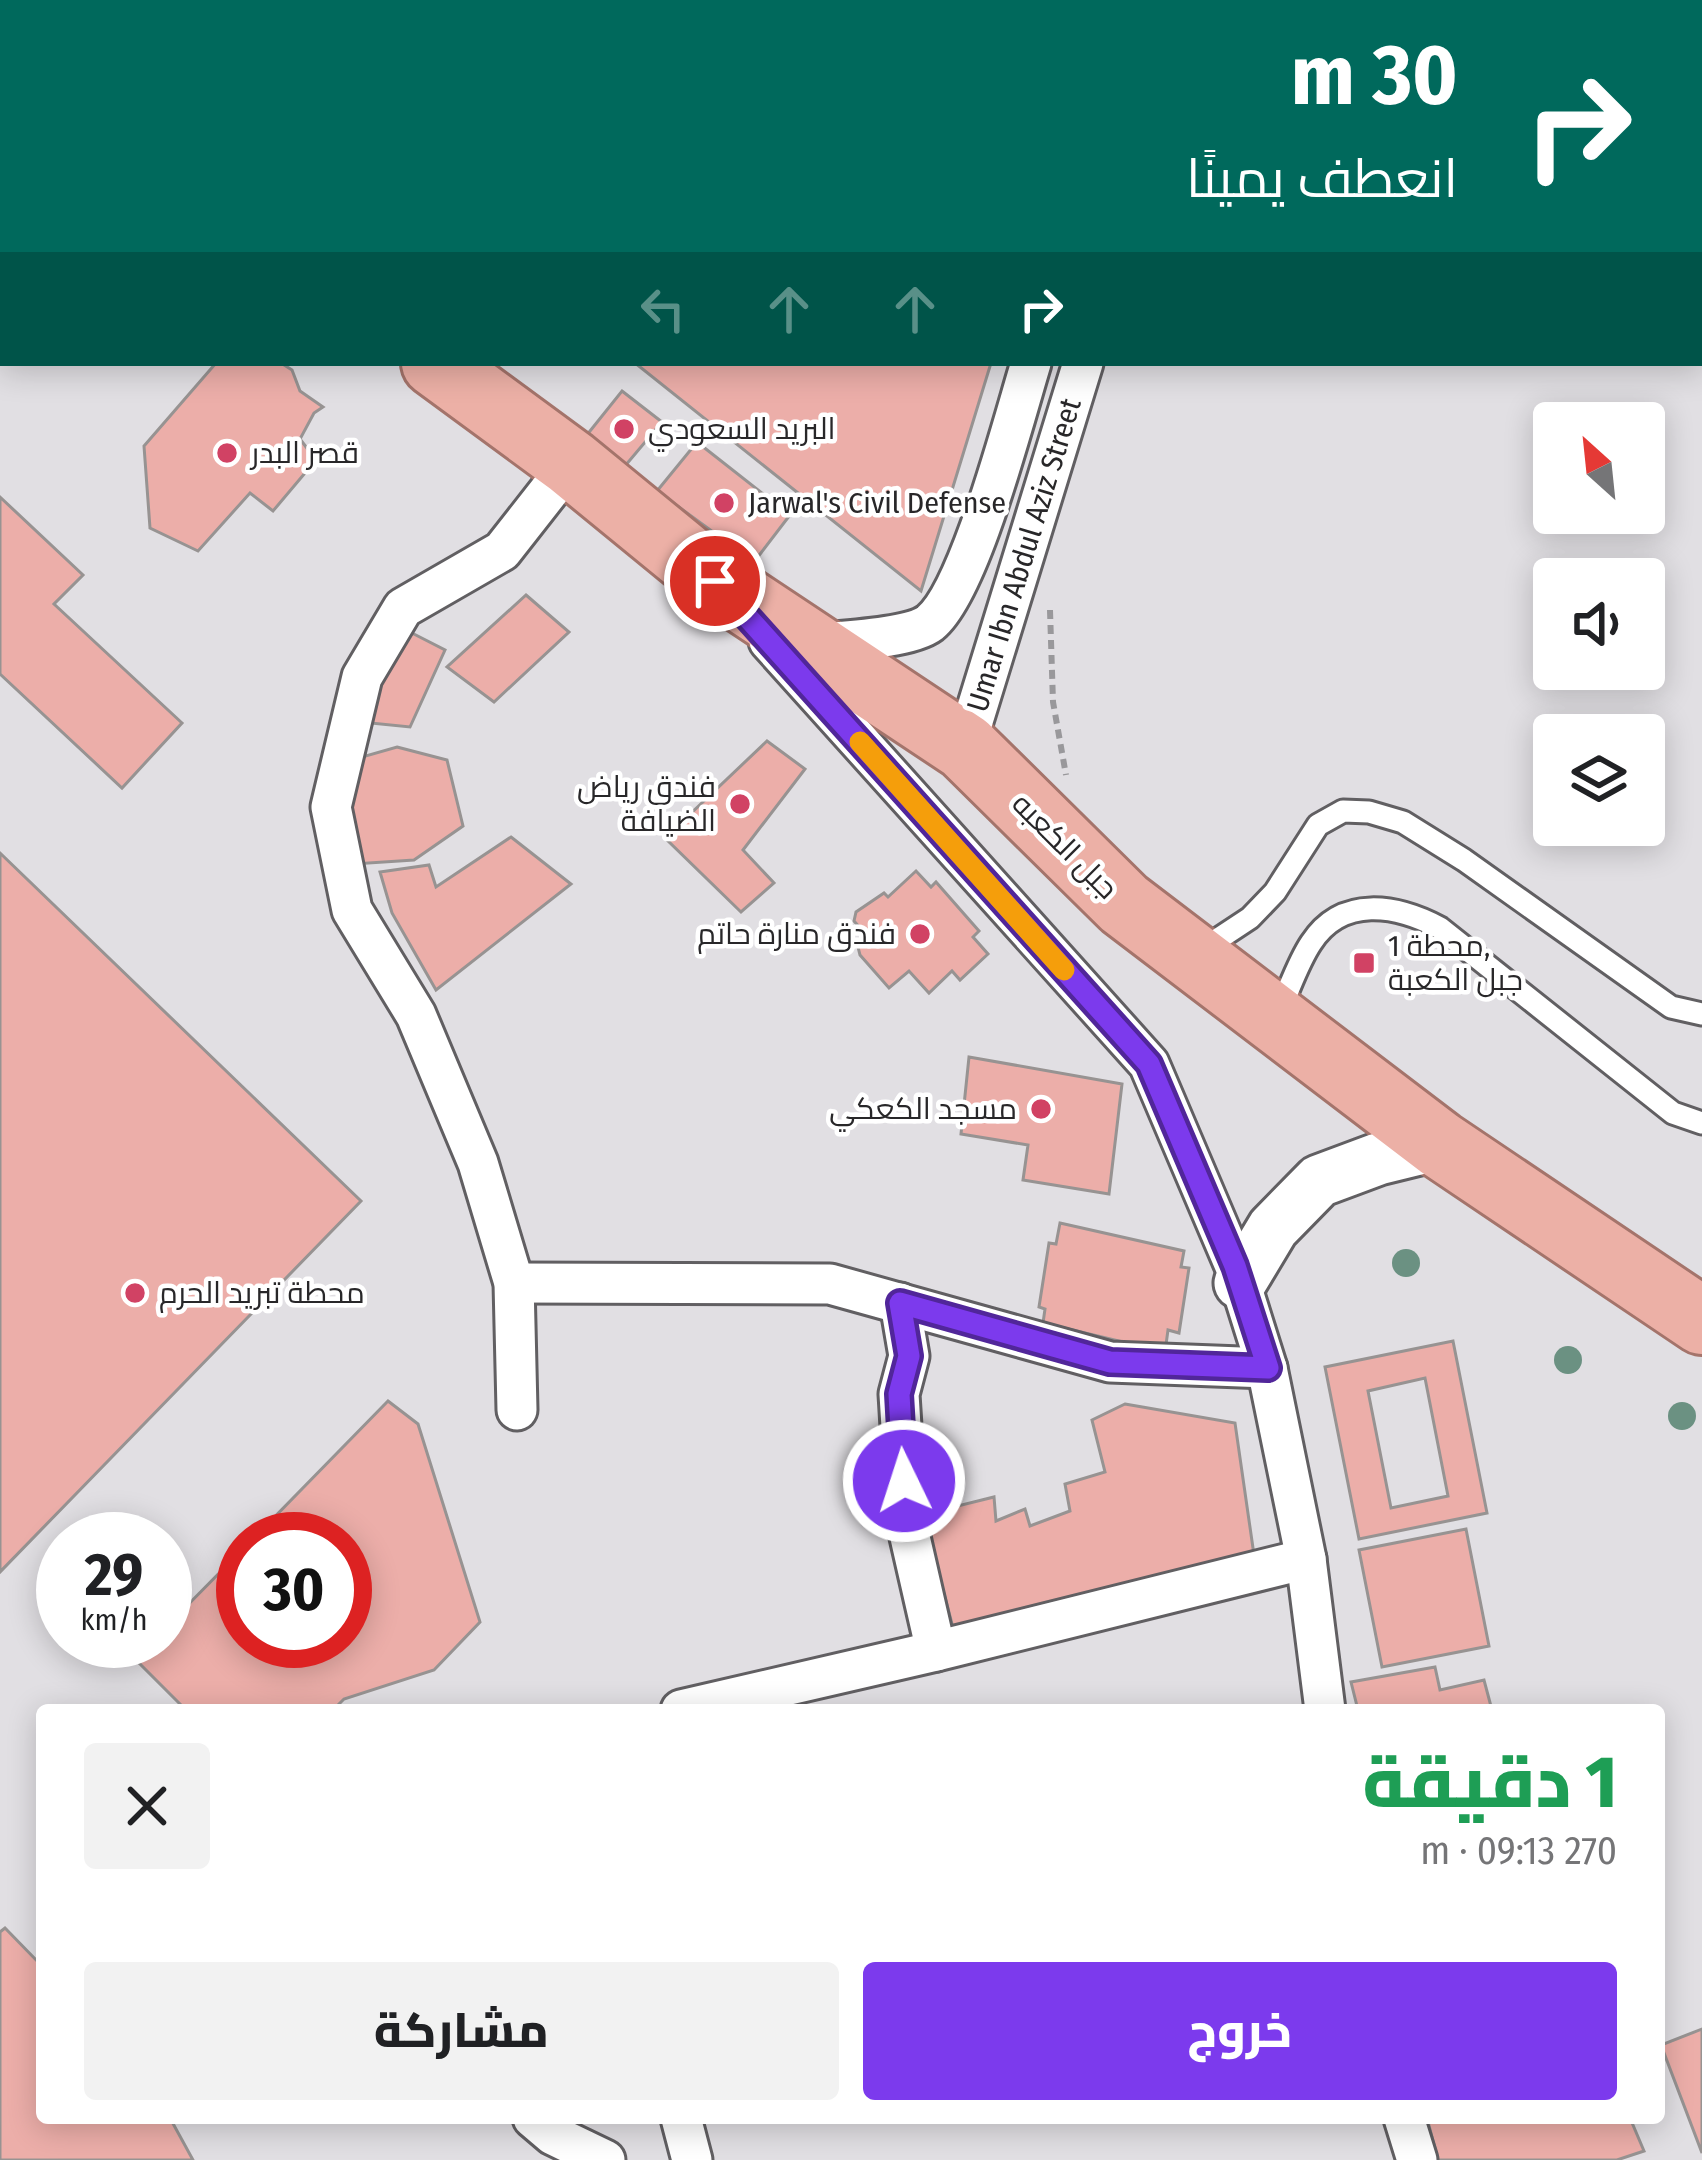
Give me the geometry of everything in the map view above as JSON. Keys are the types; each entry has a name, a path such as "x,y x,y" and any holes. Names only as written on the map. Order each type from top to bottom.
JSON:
{"highway":[{"name":"جبل الكعبه","path":"439,366 571,463 715,581 964,746 1124,904 1439,1144 1702,1321"}],"street":[{"name":"Umar Ibn Abdul Aziz Street","path":"810,644 889,636 928,625 950,600 982,521 1029,366"},
{"name":"Umar Ibn Abdul Aziz Street","path":"964,746 1082,366"},
{"path":"517,1410 514,1283 478,1163 416,1015 352,910 331,807 362,677 403,608 502,551 571,463"},
{"path":"715,581 1149,1064 1240,1282 1268,1368 1306,1559 1324,1704"},
{"path":"1240,1282 1273,1228 1319,1181 1439,1144"},
{"path":"514,1283 830,1284 1110,1362 1268,1368"},
{"path":"900,1303 909,1356 899,1394 907,1524 936,1651"},
{"path":"706,1704 1306,1559"},
{"path":"683,2124 692,2160"},
{"path":"1406,2124 1418,2160"},
{"path":"540,2138 605,2160"}],"lane":[{"path":"1192,956 1250,918 1275,892 1318,825 1343,811 1369,812 1403,822 1464,860 1671,1007 1702,1014"},
{"path":"1275,1019 1312,941 1329,923 1346,914 1392,908 1440,928 1672,1113 1702,1123"}],"building":[{"name":"قصر البدر","path":"213,366 286,366 300,391 323,407 314,413 300,439 316,460 273,511 250,493 198,551 150,528 144,446"},
{"path":"639,366 990,366 921,591"},
{"name":"البريد السعودي","path":"622,391 662,422 625,466 586,436"},
{"name":"Jarwal's Civil Defense","path":"697,442 790,515 754,562 657,491"},
{"path":"0,497 83,575 54,604 182,723 122,788 0,674"},
{"path":"526,595 569,632 494,702 447,667"},
{"path":"408,631 445,650 410,727 351,721"},
{"name":"فندق رياض الضيافة","path":"767,741 805,769 743,850 774,883 741,912 665,838"},
{"path":"397,747 447,760 463,826 414,860 354,864 341,763"},
{"path":"511,837 571,884 436,990 392,913 380,872 429,865 436,887"},
{"name":"محطة تبريد الحرم","path":"0,853 361,1201 58,1512 36,1512 36,1535 0,1572"},
{"name":"فندق منارة حاتم","path":"916,871 931,887 936,882 979,931 973,937 988,954 960,980 952,971 929,993 909,971 889,988 860,955 858,947 868,937 854,921 856,912 884,893 888,897"},
{"name":"مسجد الكعكي","path":"969,1057 1122,1084 1109,1194 1023,1180 1028,1145 961,1134"},
{"path":"1060,1223 1184,1251 1181,1267 1189,1268 1179,1333 1168,1330 1165,1352 1043,1323 1045,1309 1039,1307 1049,1243 1056,1244"},
{"path":"1453,1341 1487,1513 1359,1539 1325,1367","holes":["1425,1378 1448,1496 1391,1508 1368,1391"]},
{"path":"388,1401 418,1424 480,1622 434,1670 339,1704 180,1704 144,1668 192,1668 192,1601 216,1576 216,1668 372,1668 372,1512 279,1512"},
{"path":"1125,1404 1235,1423 1255,1562 956,1639 919,1499 952,1489 954,1507 994,1497 996,1521 1025,1509 1030,1526 1070,1511 1065,1484 1105,1472 1092,1420"},
{"path":"1466,1529 1489,1646 1382,1667 1359,1550"},
{"path":"1435,1667 1440,1690 1484,1680 1490,1704 1356,1704 1351,1682"},
{"path":"5,1928 36,1960 36,2124 173,2124 193,2160 0,2160 0,1932"},
{"path":"1702,2029 1702,2153 1665,2056 1665,2043"},
{"path":"1429,2124 1633,2124 1644,2151 1617,2160 1438,2160"}],"slow traffic":[{"path":"860,742 1064,970"}],"place":[{"name":"البريد السعودي","path":"624,429"},
{"name":"قصر البدر","path":"227,453"},
{"name":"Jarwal's Civil Defense","path":"724,503"},
{"name":"فندق رياض الضيافة","path":"740,804"},
{"name":"فندق منارة حاتم","path":"920,934"},
{"name":"محطة 1, جبل الكعبة","path":"1364,963"},
{"name":"مسجد الكعكي","path":"1041,1109"},
{"name":"محطة تبريد الحرم","path":"135,1293"}],"route":[{"path":"715,581 1149,1064 1235,1266 1268,1368 1110,1362 900,1303 909,1356 899,1394 904,1481"}]}
